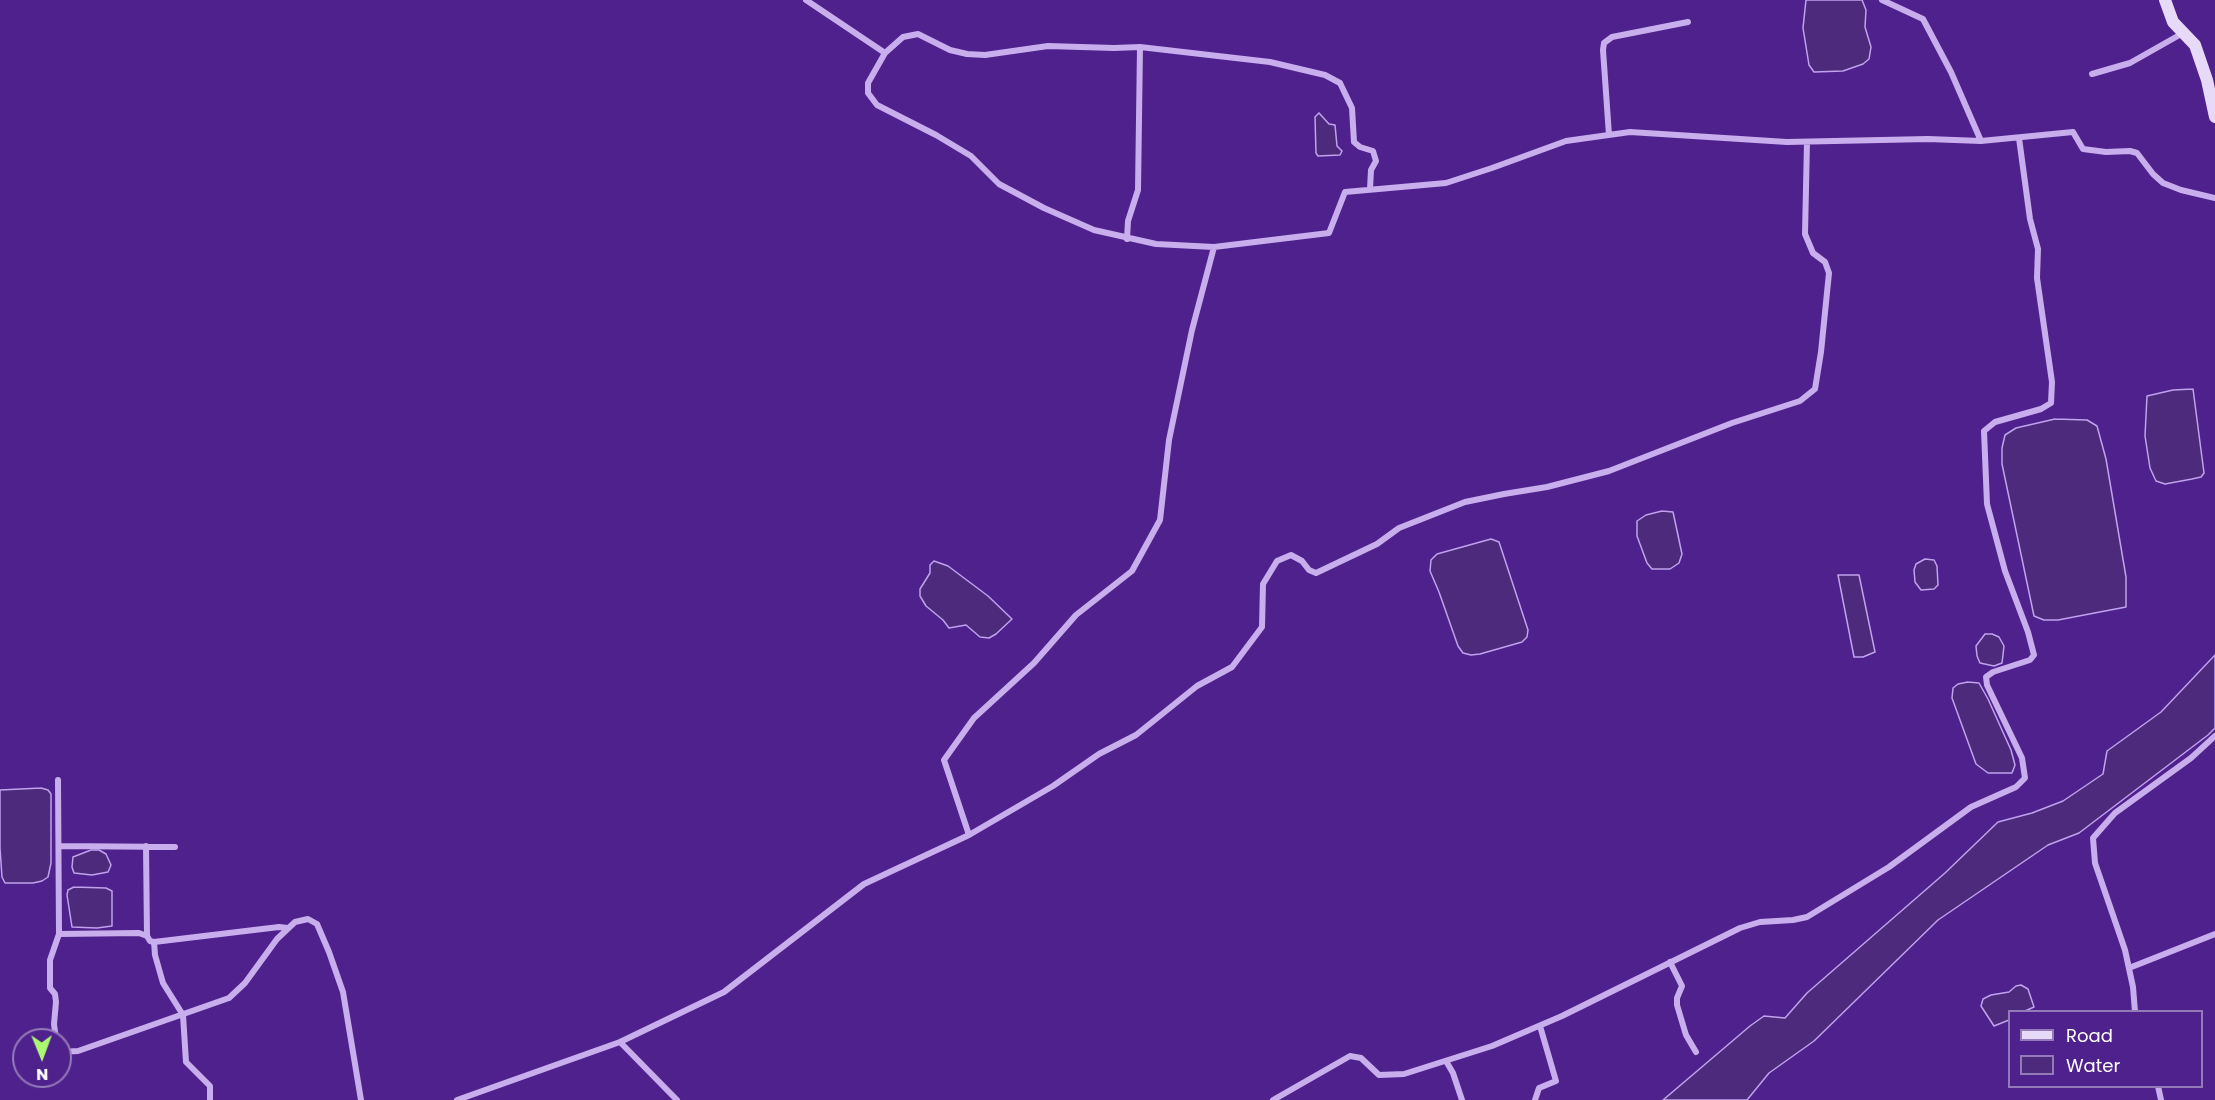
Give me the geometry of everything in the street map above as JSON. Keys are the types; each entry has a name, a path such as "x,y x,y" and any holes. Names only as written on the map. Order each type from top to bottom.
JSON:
{"main road":[{"path":"2165,0 2173,22 2195,45 2207,80 2215,117"}],"street":[{"path":"806,0 885,52"},
{"path":"1882,0 1923,19 1951,72 1981,141"},
{"path":"1609,135 1604,43 1612,37 1688,22"},
{"path":"2092,74 2130,63 2183,33"},
{"path":"1370,189 1371,170 1376,161 1373,151 1360,147 1354,142 1352,108 1340,83 1325,75 1270,62 1140,47 1048,45 985,55 967,54 950,50 918,34 903,37 885,52 868,83 868,93 877,105 971,156 999,184 1044,208 1094,230 1156,244 1214,247 1329,233 1345,192 1446,183 1566,141 1630,132 1787,142 1928,139 1981,141 2073,132 2083,149 2137,153 2163,183 2215,198"},
{"path":"1127,238 1128,221 1138,190 1140,47"},
{"path":"1273,1100 1350,1056 1361,1058 1379,1075 1404,1074 1492,1046 1540,1026 1740,928 1760,922 1793,920 1821,910 1889,867 1971,807 2016,787 2025,778 2022,758 1987,685 1986,677 1993,672 2030,660 2034,655 2028,632 2005,571 1988,504 1984,431 1995,422 2041,409 2051,403 2052,382 2037,278 2038,249 2030,219 2019,138"},
{"path":"457,1100 620,1042 724,992 864,884 969,835 1053,786 1099,754 1136,735 1197,686 1232,667 1262,627 1263,584 1277,561 1291,555 1316,573 1377,544 1399,528 1465,502 1547,488 1609,471 1732,423 1800,400 1815,389 1821,352 1828,273 1825,262 1814,253 1805,234 1807,142"},
{"path":"969,835 945,760 974,718 1034,663 1076,615 1132,571 1160,519 1169,440 1192,330 1214,247"},
{"path":"2135,1010 2126,951 2095,863 2093,838 2115,813 2191,758 2215,736"},
{"path":"54,1028 56,1002 55,994 50,988 50,960 59,934 58,780"},
{"path":"60,846 175,847"},
{"path":"146,846 147,936 150,941 279,927 288,928"},
{"path":"72,1051 228,998 245,983 277,939 288,928 295,922 308,920 317,924 342,992 361,1100"},
{"path":"59,934 139,933 147,936"},
{"path":"2129,968 2215,934"},
{"path":"154,942 155,955 163,983 183,1015 186,1062 210,1086 210,1100"},
{"path":"1670,962 1682,986 1677,1005 1686,1035 1696,1052"},
{"path":"1535,1100 1539,1088 1556,1081 1540,1026"},
{"path":"620,1042 676,1100"},
{"path":"1446,1061 1453,1073 1462,1100"}],"water":[{"path":"1806,0 1862,0 1866,10 1865,27 1871,47 1869,59 1863,64 1843,71 1814,72 1809,65 1803,28"},
{"path":"1319,113 1329,124 1335,125 1337,146 1342,151 1340,155 1318,156 1316,153 1315,117"},
{"path":"2193,389 2204,473 2201,477 2165,484 2156,481 2150,468 2145,436 2147,396 2173,390"},
{"path":"2055,419 2087,420 2097,426 2106,459 2126,577 2126,607 2058,620 2044,620 2034,616 2002,464 2002,448 2005,435 2016,428"},
{"path":"1662,511 1673,512 1682,554 1679,563 1670,569 1652,569 1647,563 1637,536 1637,521 1646,515"},
{"path":"1491,539 1499,542 1528,630 1527,637 1522,642 1471,655 1463,653 1458,646 1430,571 1431,560 1437,554"},
{"path":"1925,559 1934,560 1937,566 1938,585 1934,589 1921,590 1915,582 1916,564"},
{"path":"934,561 948,566 988,596 1012,619 989,638 980,637 966,625 949,628 926,606 920,596 920,589"},
{"path":"1838,575 1859,575 1875,652 1863,657 1854,657"},
{"path":"1985,634 1999,637 2004,646 2002,663 1994,666 1980,663 1976,646"},
{"path":"2215,655 2215,728 2208,735 2079,833 2048,845 1938,920 1814,1041 1769,1073 1747,1100 1663,1100 1764,1016 1785,1018 1807,993 1945,873 1998,822 2032,813 2063,801 2103,774 2107,751 2161,712"},
{"path":"1979,683 1988,699 2011,750 2015,765 2012,773 1988,773 1976,764 1952,698 1953,688 1958,684"},
{"path":"41,788 48,790 51,794 51,863 48,877 33,883 5,883 2,877 0,848 0,790"},
{"path":"91,850 99,850 106,854 111,865 108,872 92,875 74,873 73,857"},
{"path":"74,887 106,888 112,891 112,926 72,927 67,895 68,890"},
{"path":"2021,985 2028,989 2034,1007 2027,1010 2008,1010 2008,1020 1994,1026 1981,1006 1983,999 2009,992"}]}
